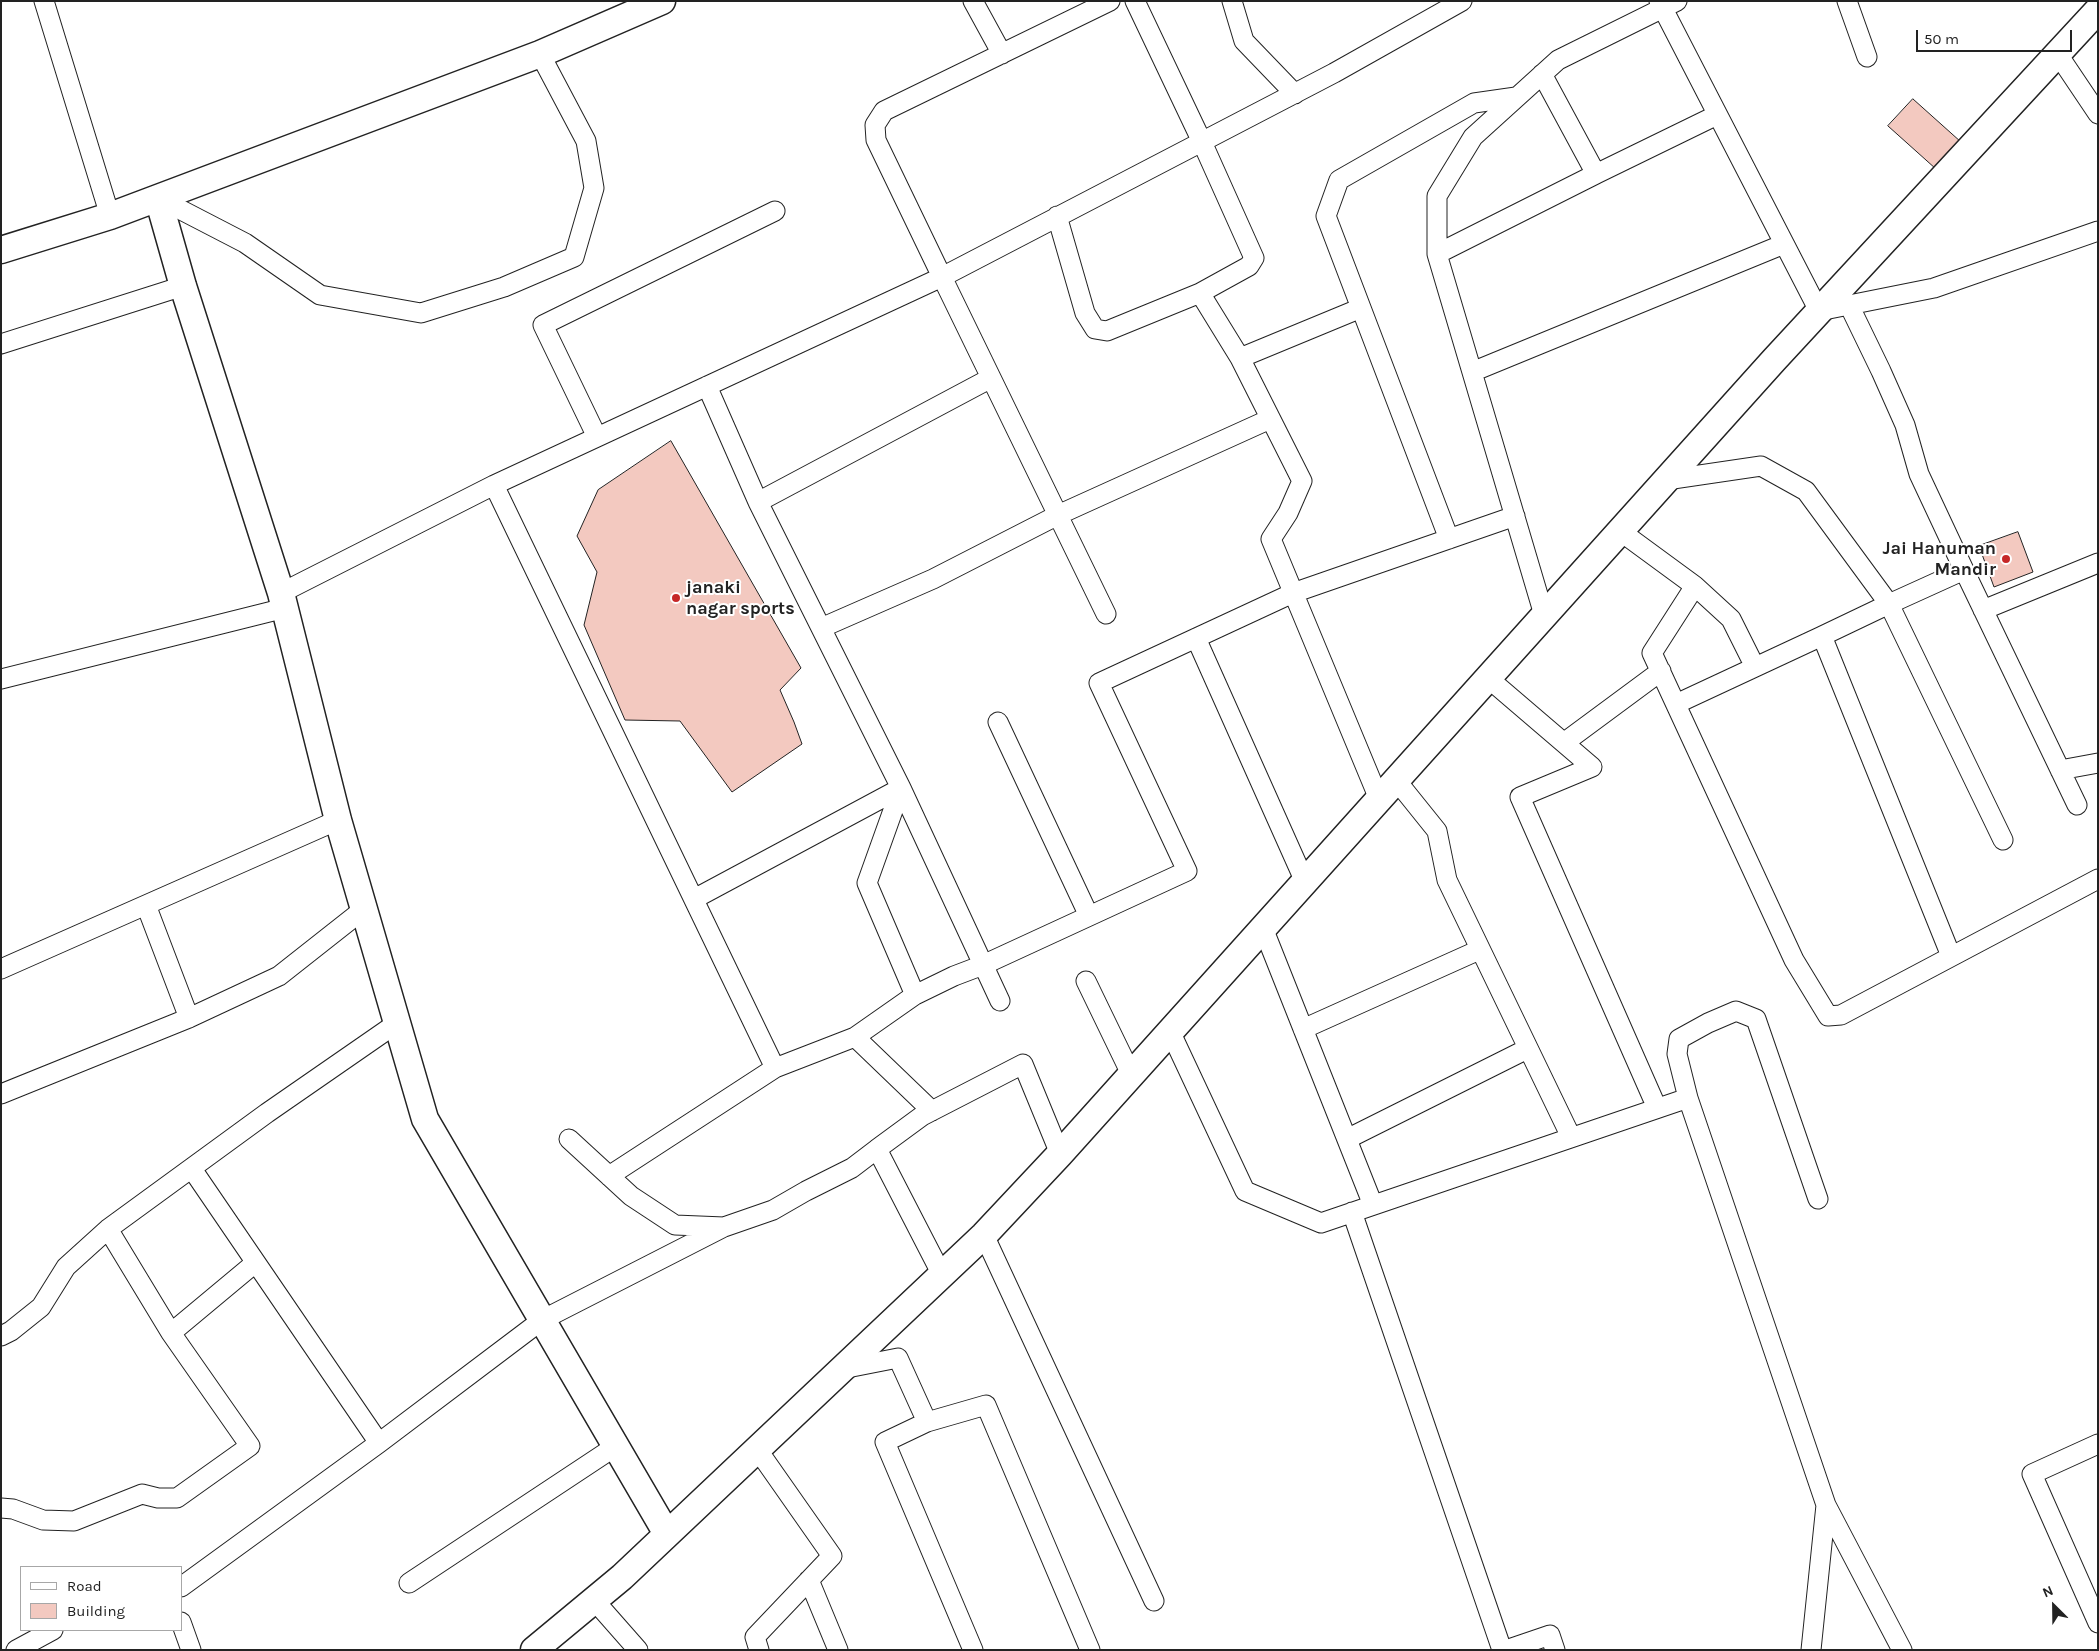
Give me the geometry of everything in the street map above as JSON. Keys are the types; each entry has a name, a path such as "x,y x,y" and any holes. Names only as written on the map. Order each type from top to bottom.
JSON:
{"street":[{"path":"44,1 110,216"},
{"path":"1,250 110,216 158,198 540,54 662,1"},
{"path":"973,1 1002,54"},
{"path":"1106,614 876,140 875,125 884,111 1110,1"},
{"path":"1057,216 1085,313 1095,329 1108,331 1200,293 1249,266 1254,258 1202,142 1135,1"},
{"path":"1232,1 1244,41 1294,94"},
{"path":"1,680 283,601 494,485 942,277 1294,94 1462,1"},
{"path":"1847,1 1866,57"},
{"path":"1544,615 1437,254 1437,196 1473,137 1558,60 1666,4 1718,115 1819,311"},
{"path":"534,1650 622,1577 984,1235 1060,1154 1819,311 2098,10"},
{"path":"2057,53 2098,114"},
{"path":"158,198 244,243 320,295 422,313 504,287 574,257 594,188 586,141 540,54"},
{"path":"1542,74 1596,174"},
{"path":"1449,539 1326,216 1339,180 1474,103 1516,97"},
{"path":"1437,254 1718,115"},
{"path":"158,198 283,601 338,820 425,1119 667,1534"},
{"path":"597,437 543,324 775,211"},
{"path":"1819,311 1934,288 2098,231"},
{"path":"1472,372 1784,244"},
{"path":"1,344 184,286"},
{"path":"1200,293 1240,358 1302,481 1288,513 1271,539 1294,593 1388,789 1437,830 1447,880 1479,950 1571,1137"},
{"path":"1849,305 1881,370 1905,425 1920,474 2077,805"},
{"path":"1240,358 1361,308"},
{"path":"758,502 991,378"},
{"path":"707,386 758,502 901,788 1000,1001"},
{"path":"821,628 933,579 1058,515 1270,420"},
{"path":"1666,480 1761,466 1806,491 1889,604 2003,840"},
{"path":"494,485 775,1068"},
{"path":"609,1176 775,1068 855,1037 915,996 954,976 983,965 1187,872 1099,683 1294,593 1515,516"},
{"path":"1620,531 1696,586 1731,619 1755,667"},
{"path":"1983,610 2098,563"},
{"path":"1676,704 1964,570"},
{"path":"1696,586 1652,653 1794,960 1828,1016 1841,1015 2098,879"},
{"path":"1822,636 1951,956"},
{"path":"1196,638 1305,882"},
{"path":"1565,742 1661,671"},
{"path":"1488,678 1592,767 1520,797 1657,1108"},
{"path":"998,722 1089,916"},
{"path":"2060,770 2098,763"},
{"path":"694,899 901,788"},
{"path":"901,788 867,883 915,996"},
{"path":"1,969 338,820"},
{"path":"146,905 190,1018"},
{"path":"1,1094 190,1018 278,976 364,909"},
{"path":"1263,928 1373,1204"},
{"path":"1303,1029 1479,950"},
{"path":"1086,982 1131,1074"},
{"path":"1818,1199 1756,1019 1736,1011 1679,1039 1677,1054 1688,1098 1826,1505 1902,1650"},
{"path":"1,1336 11,1331 40,1307 66,1267 108,1229 267,1113 398,1023"},
{"path":"1170,1031 1245,1191 1321,1222 1688,1098"},
{"path":"855,1037 932,1111"},
{"path":"1347,1139 1528,1049"},
{"path":"182,1586 379,1443 542,1320 724,1227 773,1210 852,1168 922,1116 1023,1064 1060,1154"},
{"path":"569,1139 631,1196 675,1225 724,1227"},
{"path":"877,1149 942,1275"},
{"path":"192,1169 379,1443"},
{"path":"1352,1212 1504,1650 1550,1635 1555,1650"},
{"path":"1,1508 43,1520 74,1521 142,1494 158,1498 177,1498 250,1446 171,1333 108,1229"},
{"path":"984,1235 1154,1601"},
{"path":"171,1333 255,1263"},
{"path":"841,1369 898,1358 927,1422"},
{"path":"973,1650 885,1442 927,1422 986,1405 1090,1650"},
{"path":"2098,1444 2032,1474 2098,1622"},
{"path":"409,1582 616,1446"},
{"path":"757,1449 832,1556 755,1637 759,1650"},
{"path":"1811,1650 1826,1505"},
{"path":"809,1580 838,1650"},
{"path":"594,1600 638,1650"},
{"path":"182,1625 191,1650"},
{"path":"16,1650 51,1631"}],"building":[{"path":"1913,99 1961,142 1936,169 1888,126"},
{"name":"janaki nagar sports","path":"671,441 801,668 780,690 802,744 732,792 680,721 625,720 584,625 597,572 577,536 598,490"},
{"name":"Jai Hanuman Mandir","path":"2018,532 2033,572 1994,587 1979,546"}],"place":[{"name":"Jai Hanuman Mandir","path":"2006,559"},
{"name":"janaki nagar sports","path":"676,598"}]}
